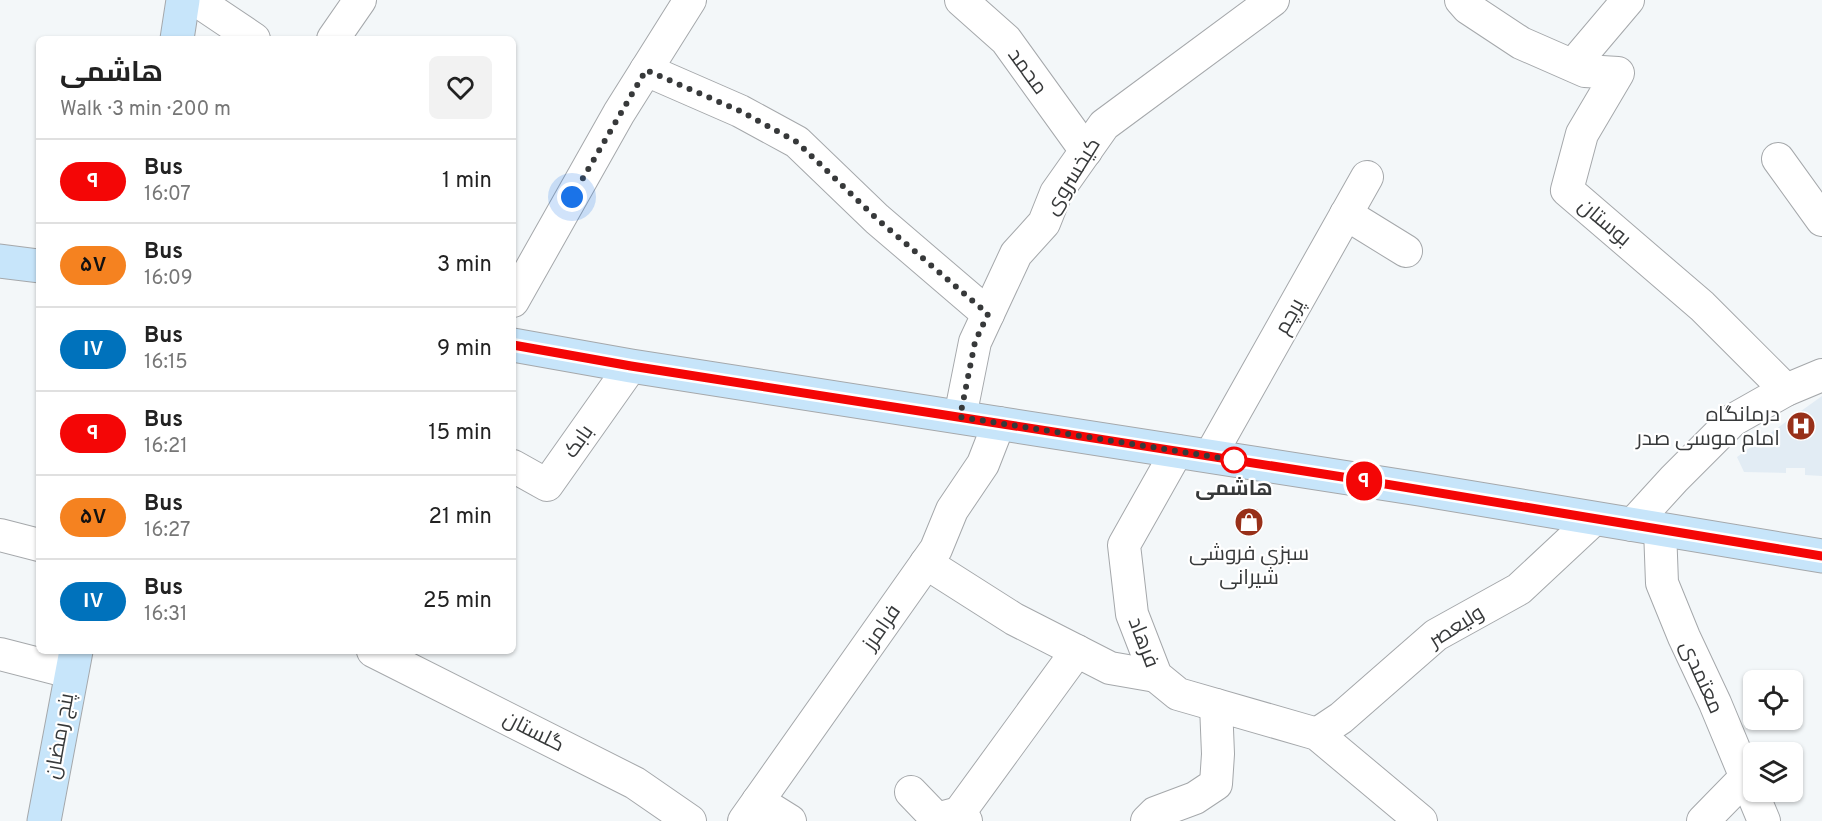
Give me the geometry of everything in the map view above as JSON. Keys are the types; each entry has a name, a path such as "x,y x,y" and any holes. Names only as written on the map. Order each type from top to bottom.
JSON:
{"main road":[{"path":"177,36 183,0"},
{"path":"0,261 36,266"},
{"path":"516,346 631,366 1210,456 1822,556"},
{"name":"پنج رمضان","path":"44,821 73,662"}],"street":[{"path":"196,0 250,36"},
{"path":"335,36 360,0"},
{"path":"516,296 619,113 690,0"},
{"name":"محمد","path":"961,0 1006,40 1086,151"},
{"name":"کیخسروی","path":"960,417 975,342 1016,254 1044,223 1056,193 1104,125 1273,0"},
{"name":"بوستان","path":"1461,0 1468,8 1521,43 1585,71 1618,73 1582,134 1567,190 1702,306 1786,390"},
{"path":"1573,65 1628,0"},
{"path":"646,70 740,111 797,142 877,219 988,314"},
{"path":"1778,159 1822,220"},
{"name":"پرچم","path":"1210,456 1367,177"},
{"path":"1346,214 1406,251"},
{"name":"بابک","path":"516,468 547,485 631,366"},
{"path":"1646,527 1674,479 1733,420 1786,390 1822,375"},
{"name":"فرامرز","path":"751,811 936,549 952,510 983,464 999,423"},
{"name":"فرهاد","path":"1177,451 1124,545 1132,614 1156,676 1178,694 1317,734"},
{"name":"ولیعصر","path":"1317,734 1341,718 1437,635 1519,589 1594,519"},
{"name":"معتمدی","path":"1646,527 1662,583 1743,773"},
{"path":"0,535 36,544"},
{"path":"926,563 1014,619 1110,668 1156,676"},
{"path":"911,792 936,819 963,817 1077,651"},
{"path":"0,654 73,662"},
{"name":"گلستان","path":"379,654 635,783 690,821"},
{"path":"1147,821 1155,813 1195,798 1216,784 1218,754 1216,705"},
{"path":"1317,734 1421,821"},
{"path":"1703,821 1743,780"},
{"name":"معتمدی","path":"1756,802 1764,821"},
{"path":"751,811 790,821"}],"shaded area":[{"name":"درمانگاه امام موسی صدر","path":"1822,396 1822,476 1805,475 1805,468 1786,468 1786,473 1744,472 1737,457"}],"bus line":[{"name":"۹","path":"516,346 631,366 1349,478 1822,556"}],"place":[{"name":"درمانگاه امام موسی صدر","path":"1801,426"},
{"name":"هاشمی","path":"1234,460"},
{"name":"سبزی فروشی شیرانی","path":"1249,522"}],"route":[{"path":"572,197 646,70 740,111 797,142 877,219 988,314 975,342 960,417 1234,460"}]}
